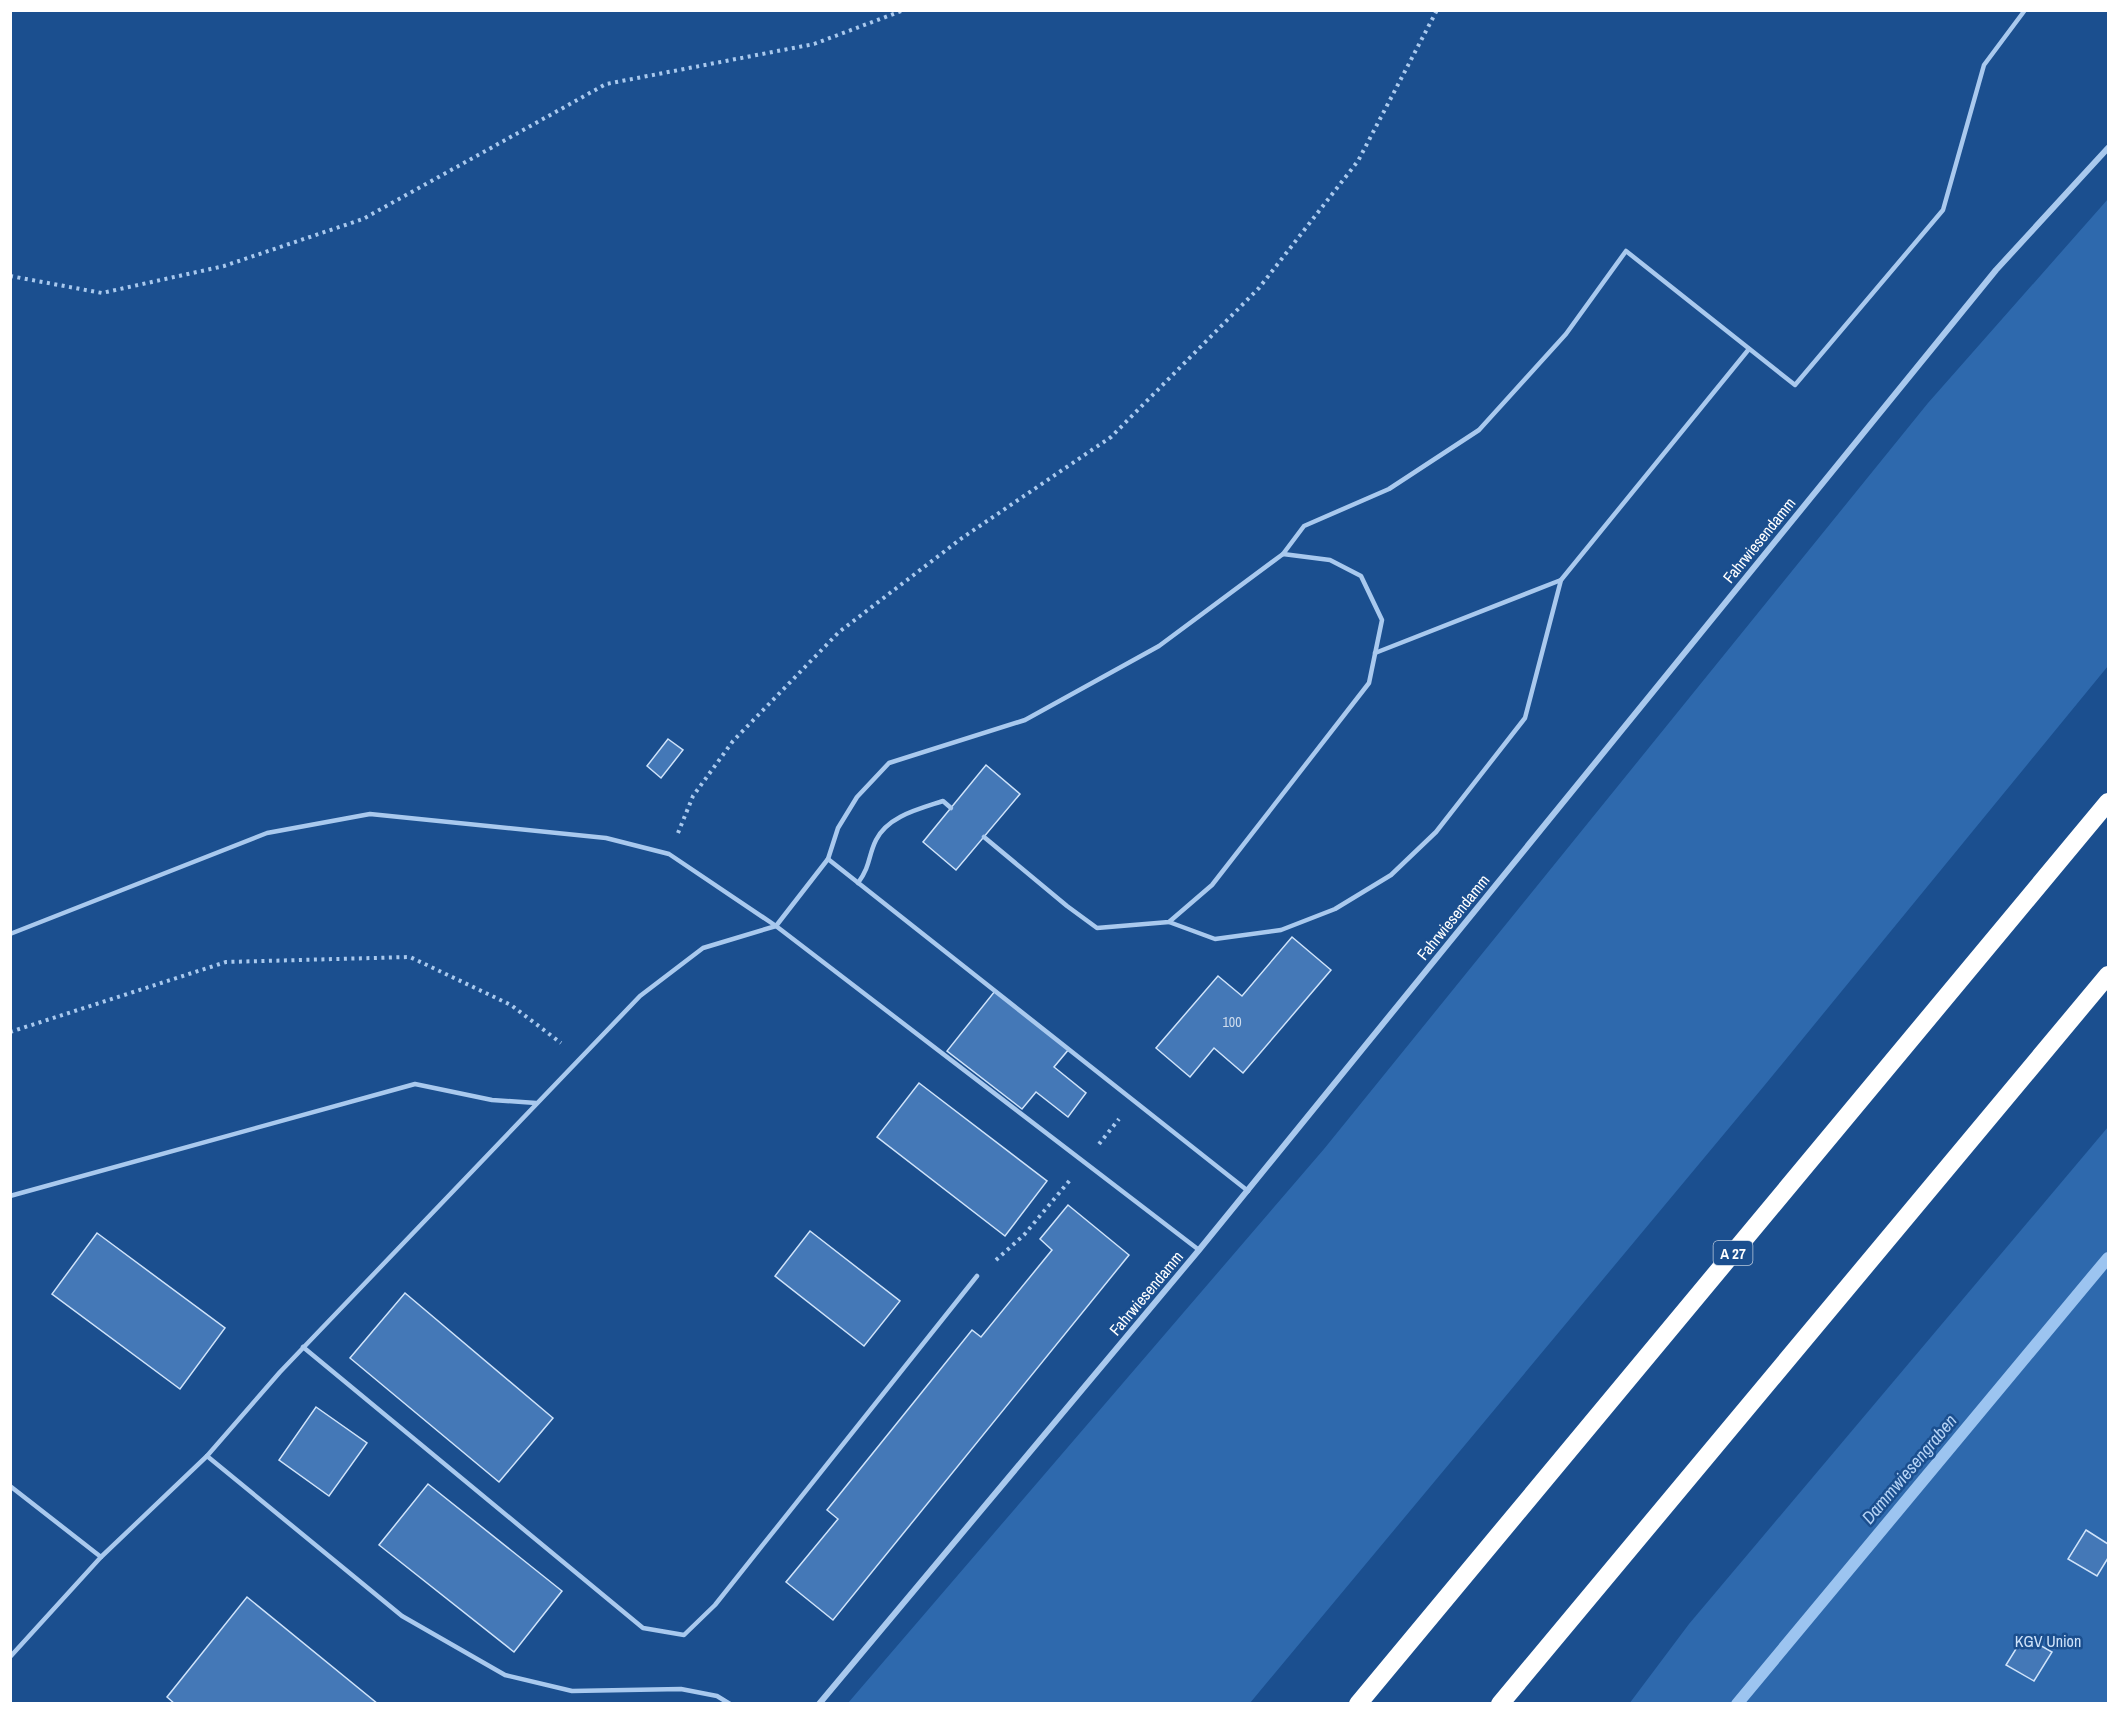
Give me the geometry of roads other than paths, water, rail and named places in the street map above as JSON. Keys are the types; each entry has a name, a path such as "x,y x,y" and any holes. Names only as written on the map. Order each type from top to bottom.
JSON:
{"highway":[{"name":"A 27","path":"1358,1704 2109,802"},
{"path":"1500,1704 2109,975"}],"street":[{"name":"Fahrwiesendamm","path":"819,1704 1199,1251 1996,270 2109,148"}],"lane":[{"path":"10,1658 101,1557 207,1456 303,1347 640,996 703,948 776,926 828,859 838,828 850,807 889,763 1025,720 1159,646 1283,554 1304,526 1389,489 1479,430 1566,334 1626,251 1795,385 1942,210 1984,65 2025,10"},
{"path":"984,837 1097,928 1169,922 1215,939 1281,930 1335,909 1391,875 1436,832 1525,718 1561,580 1749,349"},
{"path":"1169,922 1212,885 1370,682 1382,620 1361,576 1330,560 1283,554"},
{"path":"1375,653 1561,580"},
{"path":"858,883 868,869 876,840 897,817 943,801 951,808"},
{"path":"10,933 267,833 370,814 606,838 669,854 776,926 1199,1251"},
{"path":"828,859 1248,1191"},
{"path":"10,1196 415,1084 492,1100 536,1103"},
{"path":"303,1347 643,1628 684,1635 715,1605 977,1276"},
{"path":"207,1456 402,1617 505,1675 572,1691 681,1689 717,1696 730,1704"},
{"path":"10,1486 101,1557"}],"waterway":[{"name":"Dammwiesengraben","path":"1737,1704 2108,1258"}],"park label":[{"name":"KGV Union","path":"2048,1641"}]}
